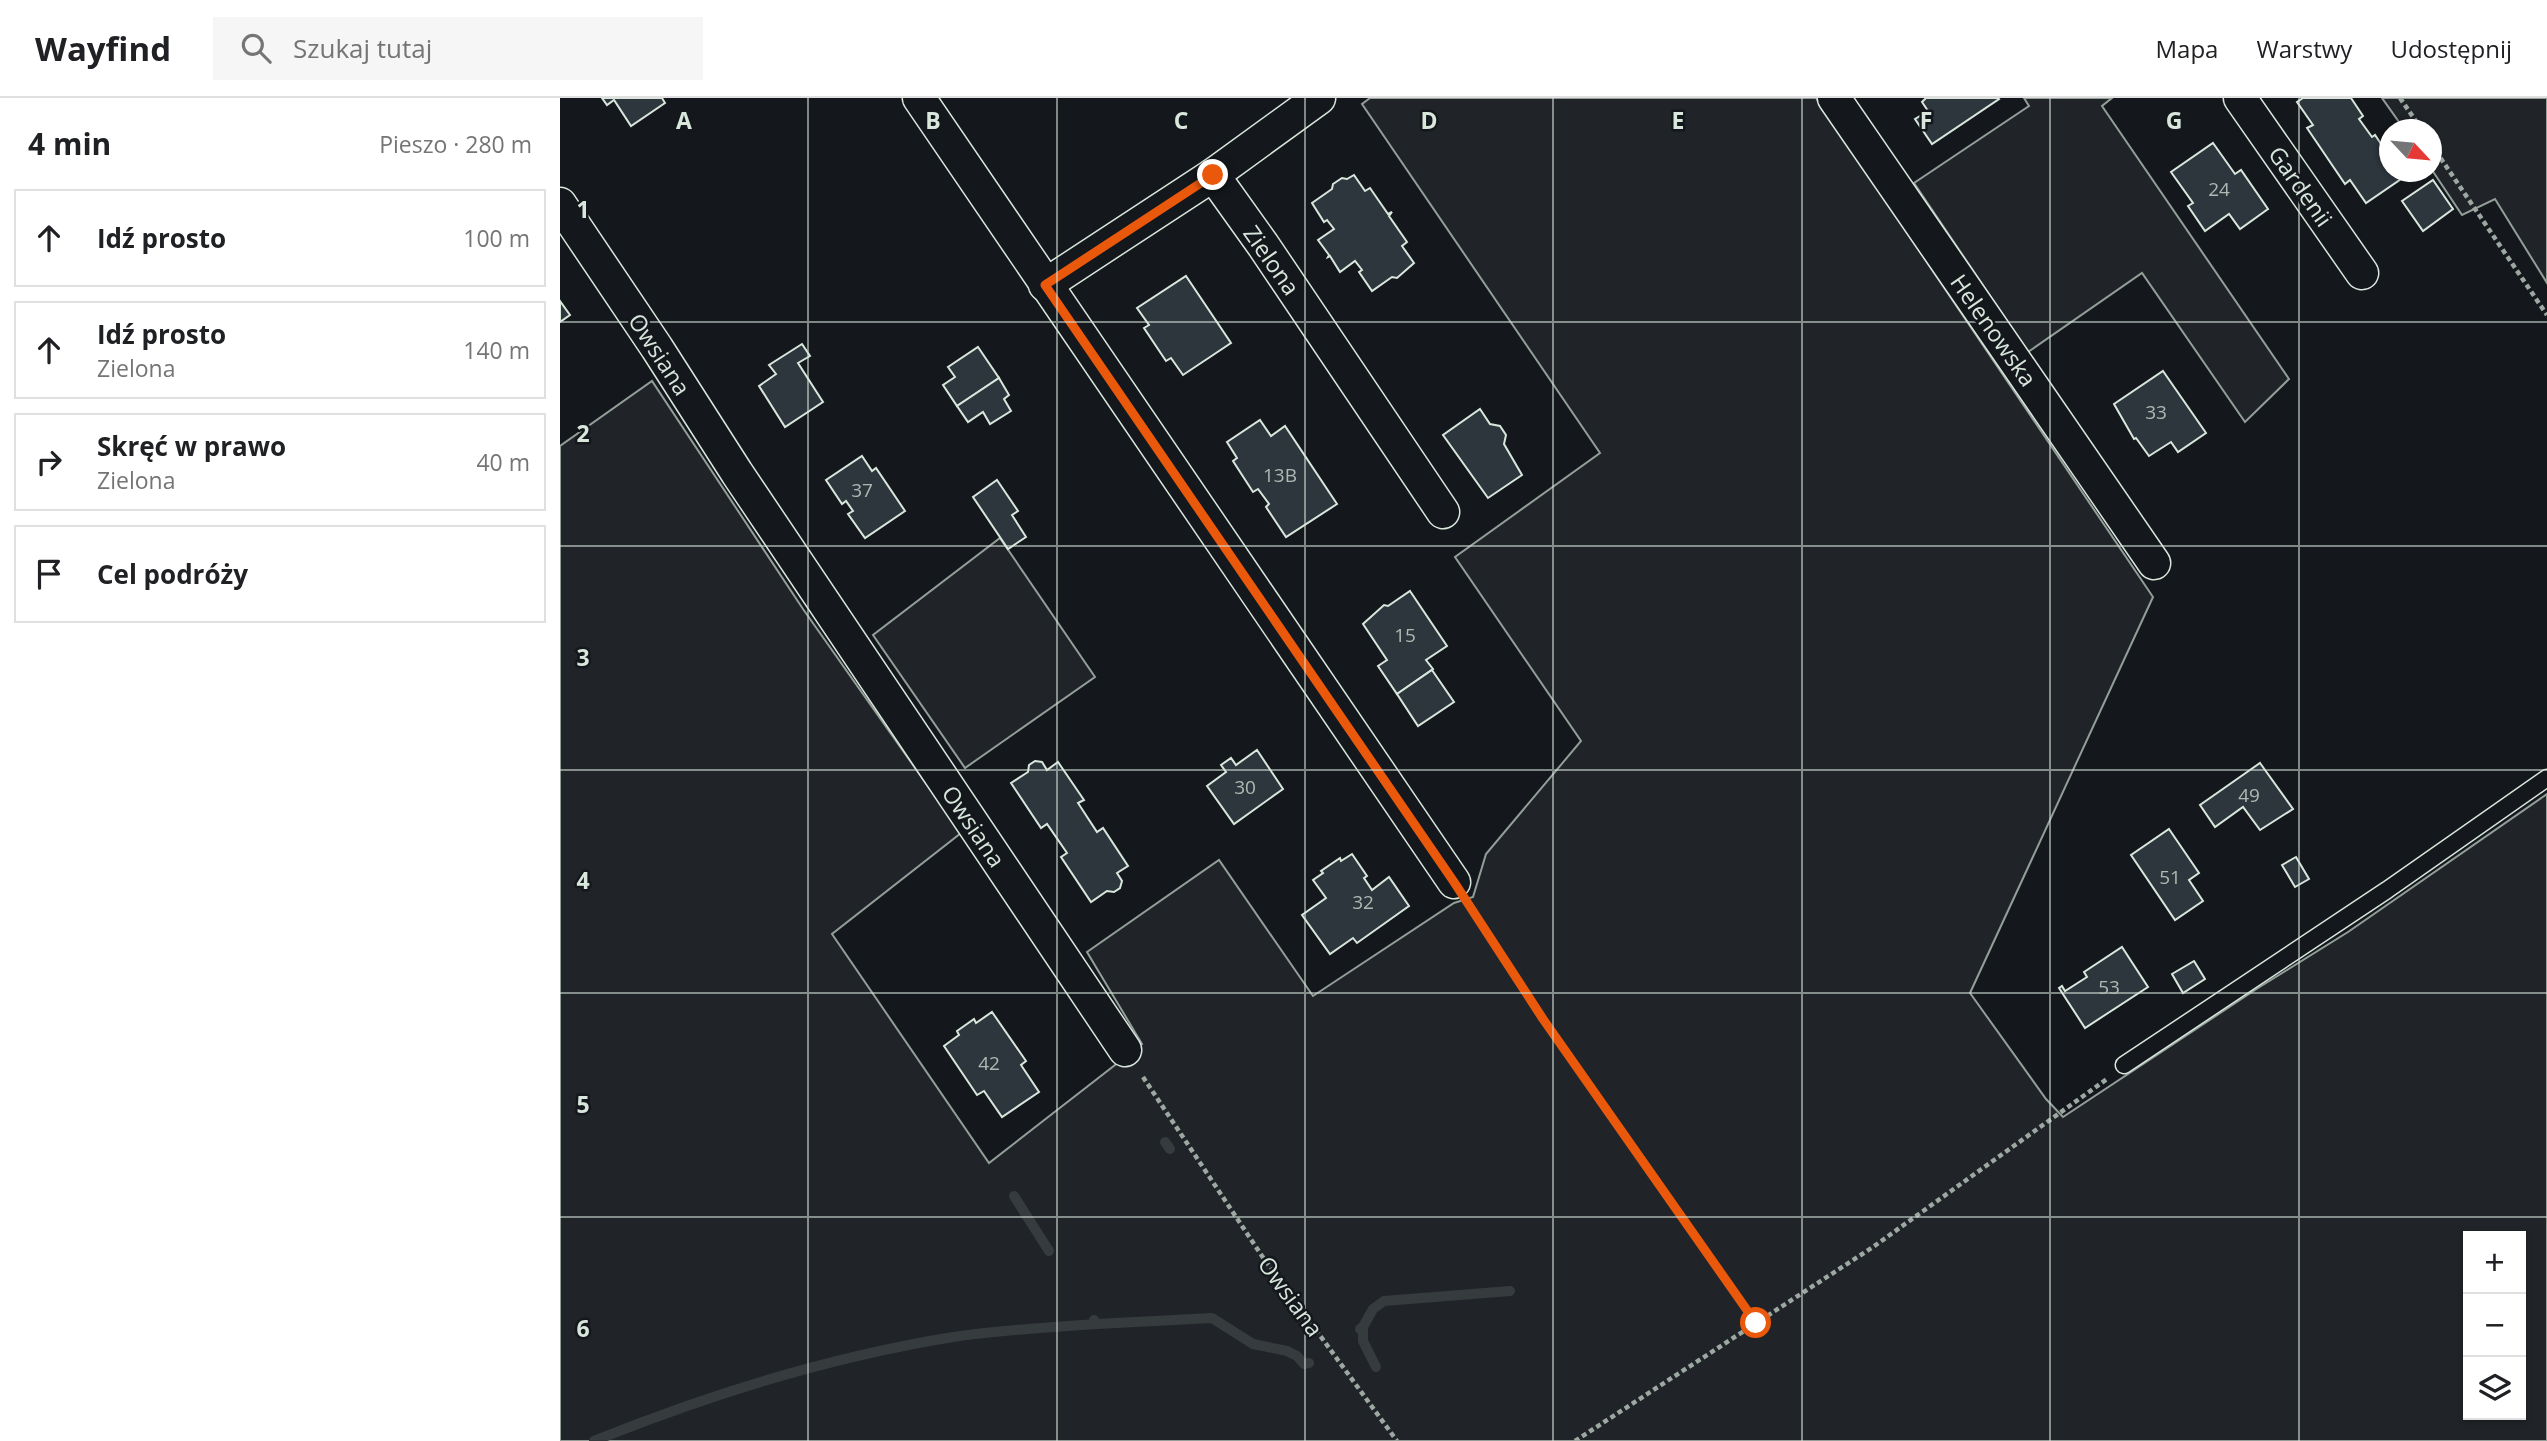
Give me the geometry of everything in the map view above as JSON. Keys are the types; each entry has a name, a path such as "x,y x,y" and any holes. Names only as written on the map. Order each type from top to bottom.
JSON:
{"street":[{"path":"919,98 1454,882"},
{"path":"1045,285 1213,175 1319,98"},
{"name":"Helenowska","path":"1834,98 2154,563"},
{"name":"Gardenii","path":"2239,98 2362,273"},
{"name":"Zielona","path":"1213,175 1443,512"},
{"name":"Owsiana","path":"560,204 744,484 1125,1050"}],"lane":[{"path":"2124,1065 2387,890 2547,778"}],"path":[{"path":"2400,98 2414,119"},
{"path":"2442,160 2547,315"},
{"path":"1454,882 1543,1019 1756,1323"},
{"name":"Owsiana","path":"1125,1050 1262,1256 1397,1441"},
{"path":"1575,1441 1873,1247 2124,1065"}],"shaded area":[{"path":"1370,98 1816,98 2153,597 1970,993 2046,1099 2063,1117 2348,932 2547,794 2547,1441 560,1441 560,446 652,381 803,609 961,833 832,934 989,1163 1142,1044 1087,952 1219,860 1313,996 1454,903 1473,897 1486,854 1581,741 1455,557 1600,453 1362,104"},
{"path":"2024,98 2112,98 2102,106 2289,379 2245,422 2142,273 2028,352 1914,183 2029,106"},
{"path":"2382,98 2547,98 2547,283 2495,199 2462,215 2440,182 2442,119 2397,119"},
{"path":"1000,538 1095,677 965,768 873,635"}],"building":[{"path":"602,98 662,98 665,103 631,126 614,100 607,105"},
{"path":"1926,98 1999,99 1932,144 1915,119 1928,111 1922,102"},
{"path":"2303,98 2351,98 2363,116 2359,119 2372,137 2375,135 2379,141 2379,182 2397,182 2366,203 2350,180 2345,184 2307,128 2313,125 2297,102"},
{"path":"2213,143 2235,174 2241,170 2268,209 2240,229 2229,214 2205,231 2188,206 2193,203 2171,172"},
{"path":"1354,175 1365,191 1370,188 1388,214 1392,212 1389,216 1407,242 1402,246 1414,263 1397,278 1392,277 1372,291 1355,261 1340,272 1330,256 1328,257 1318,240 1334,229 1327,220 1324,222 1312,203 1342,178 1347,179"},
{"path":"2430,182 2434,182 2453,209 2423,231 2402,201"},
{"path":"1186,276 1231,343 1183,375 1171,358 1166,361 1144,328 1149,325 1137,308"},
{"path":"560,301 570,315 560,322"},
{"path":"802,344 810,356 798,363 823,402 785,427 759,386 776,374 769,365"},
{"path":"978,347 999,378 957,406 943,385 955,377 948,367"},
{"path":"2163,371 2206,433 2178,452 2171,442 2149,456 2136,438 2134,439 2114,404"},
{"path":"999,378 1009,395 1004,399 1011,411 990,424 983,412 968,422 957,406"},
{"path":"1480,409 1490,424 1500,426 1506,435 1504,444 1522,475 1488,498 1443,435"},
{"path":"1260,420 1271,436 1285,426 1337,504 1286,537 1266,507 1269,504 1258,489 1253,492 1233,461 1237,458 1227,442"},
{"path":"862,456 872,471 876,468 905,511 865,538 848,514 853,511 846,501 842,504 826,480"},
{"path":"997,480 1018,511 1012,515 1026,537 1008,549 973,497"},
{"path":"1410,591 1447,646 1426,660 1433,669 1397,694 1378,666 1387,660 1363,624 1384,605 1388,606"},
{"path":"1432,670 1454,702 1418,726 1397,694"},
{"path":"1257,750 1283,789 1234,824 1207,786 1226,772 1221,765 1231,758 1236,765"},
{"path":"1035,761 1042,762 1047,770 1058,762 1084,800 1078,803 1097,832 1103,828 1128,866 1117,873 1122,881 1120,888 1114,892 1107,891 1091,902 1061,857 1067,853 1047,824 1041,828 1011,783 1028,772 1029,765"},
{"path":"2260,763 2293,809 2260,830 2243,807 2215,827 2200,805"},
{"path":"2169,829 2199,873 2189,880 2203,901 2175,920 2131,855"},
{"path":"1352,854 1367,876 1364,878 1372,890 1389,877 1409,906 1357,943 1353,938 1330,954 1302,915 1326,898 1313,880 1340,858 1341,861"},
{"path":"2296,857 2309,879 2295,887 2282,865"},
{"path":"2122,947 2148,987 2085,1028 2059,988 2062,986 2065,991 2087,977 2084,972"},
{"path":"2194,961 2205,979 2183,993 2172,974"},
{"path":"992,1012 1026,1061 1021,1065 1039,1092 1002,1117 984,1091 977,1095 944,1046 959,1035 957,1031 974,1019 976,1023"}],"waterway":[{"path":"1165,1142 1170,1149"},
{"path":"1014,1196 1049,1251"},
{"path":"1363,1327 1373,1309 1384,1301 1510,1291"},
{"path":"1097,1324 1212,1318 1253,1344 1287,1351 1297,1356 1304,1364 1309,1363"},
{"path":"594,1441 726,1393 861,1355 953,1337 1097,1324 1094,1320"},
{"path":"1360,1329 1363,1327 1363,1341 1376,1367"}],"route":[{"path":"1213,175 1045,285 1454,882 1543,1019 1756,1323"}]}
